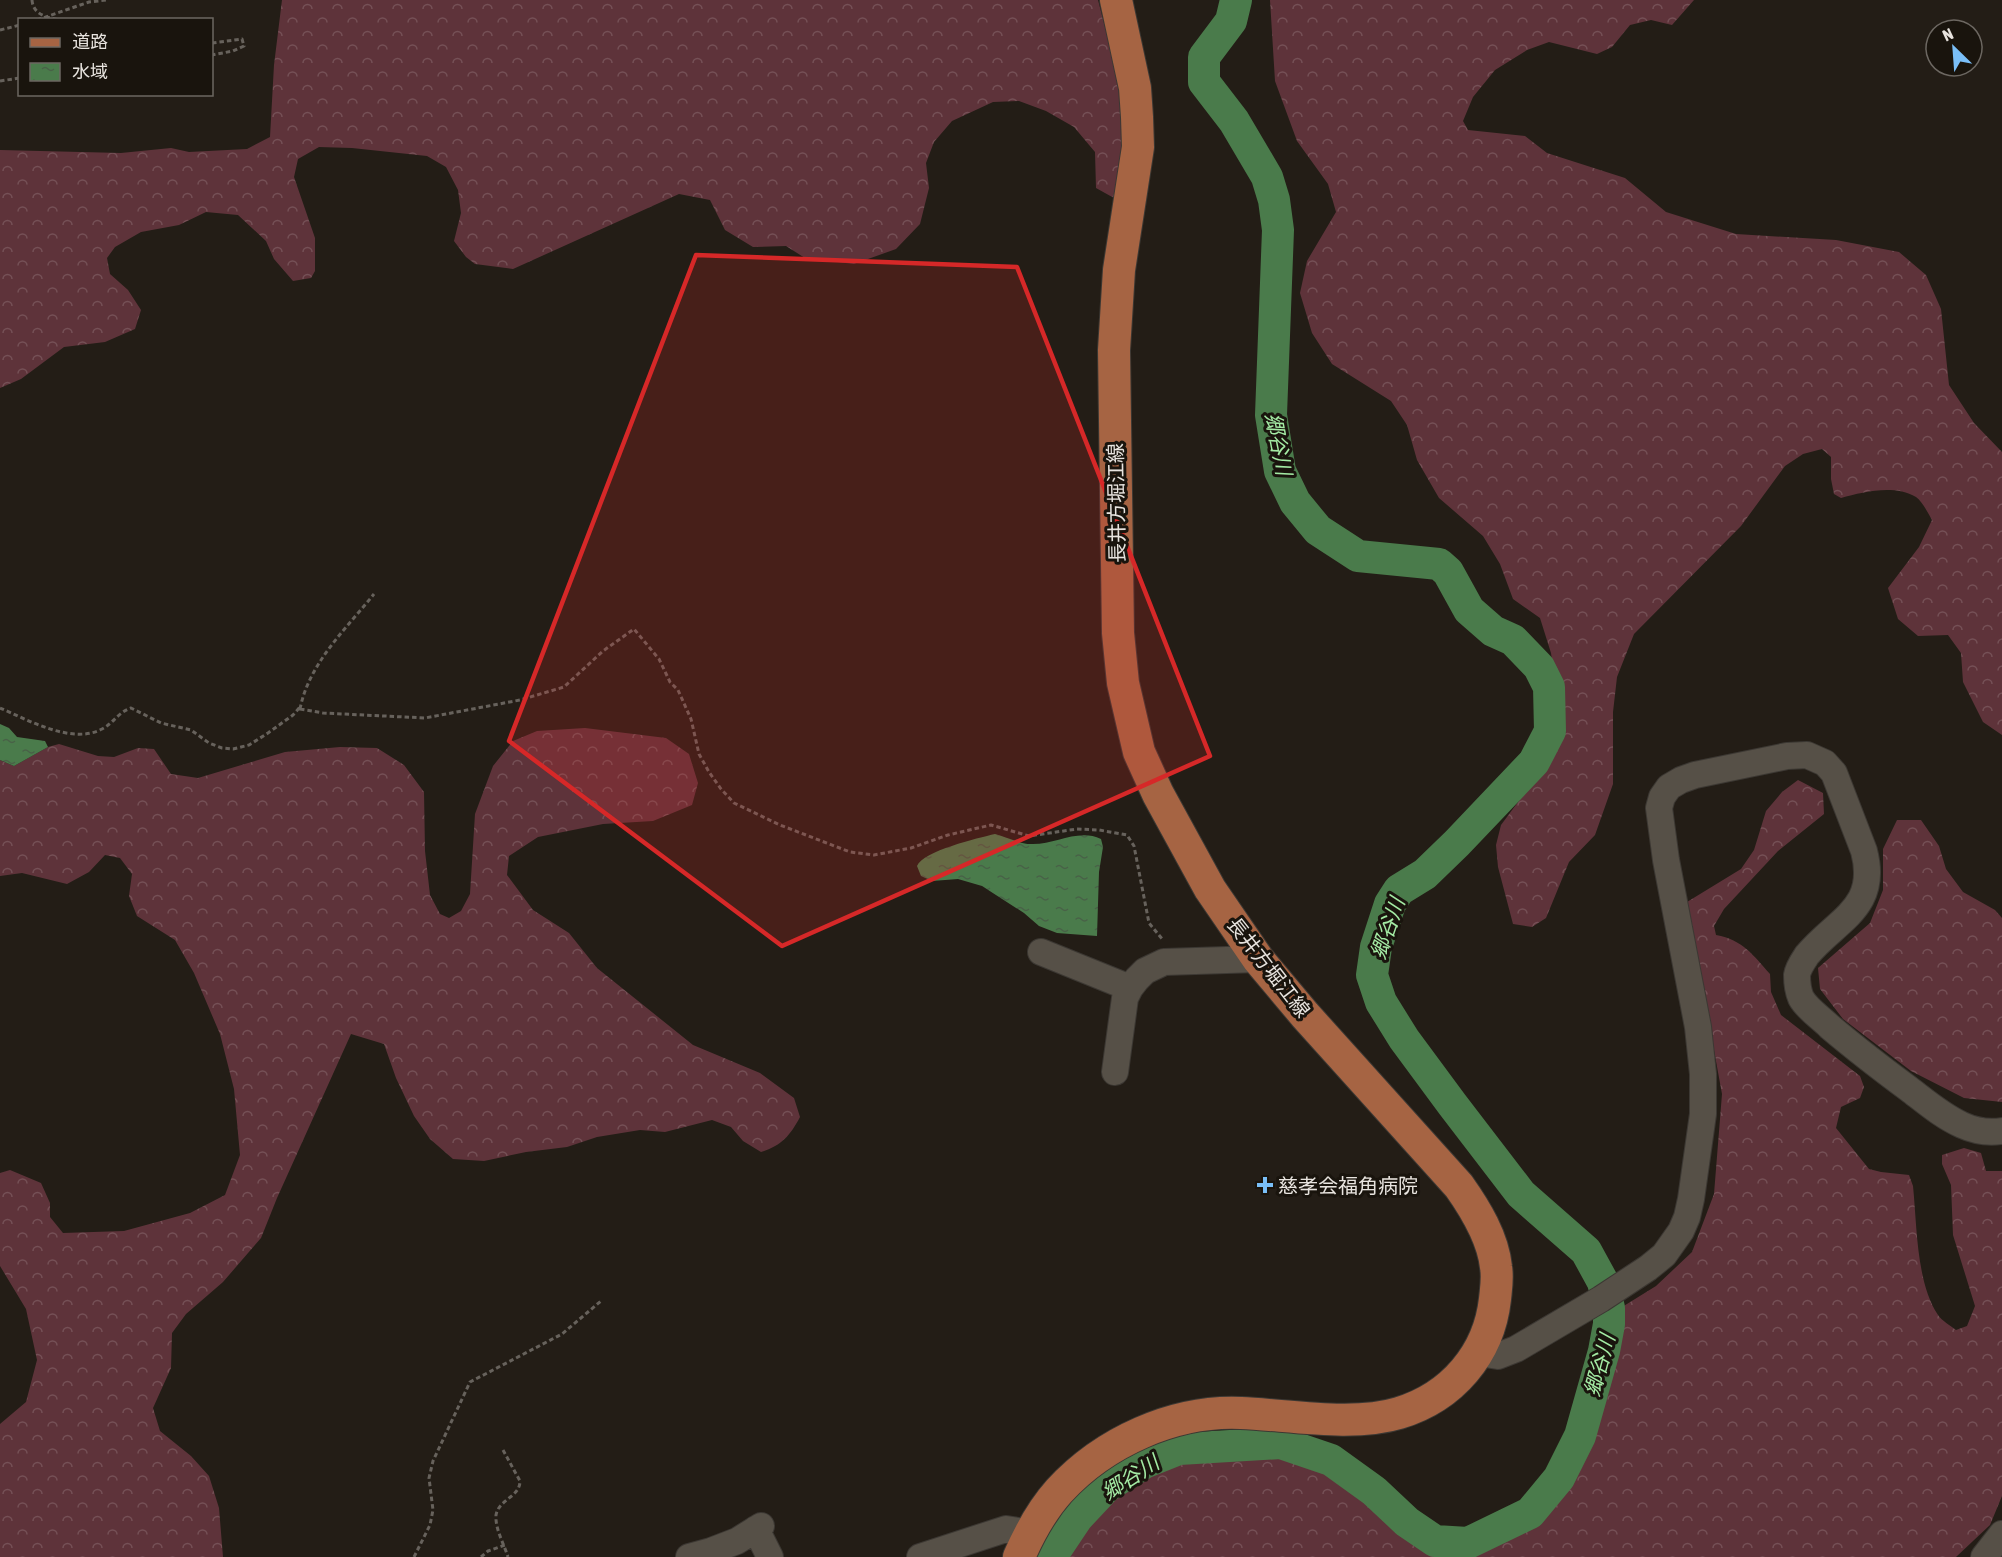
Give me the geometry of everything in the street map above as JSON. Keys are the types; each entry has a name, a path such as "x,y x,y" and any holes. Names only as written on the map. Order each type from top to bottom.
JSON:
{"main road":[{"name":"長井方堀江線","path":"1025,1545 1059,1492 1079,1473 1112,1448 1149,1430 1189,1418 1238,1413 1343,1419 1397,1414 1422,1405 1441,1394 1456,1381 1479,1353 1494,1309 1496,1268 1490,1242 1470,1202 1459,1186 1305,1015 1258,958 1210,888 1158,794 1139,752 1124,683 1118,633 1113,350 1119,270 1138,147 1135,88 1116,0"}],"street":[{"path":"1479,1353 1498,1356 1516,1349 1611,1293 1664,1255 1681,1231 1691,1199 1703,1114 1703,1074 1698,1027 1666,860 1659,808 1662,797 1669,787 1680,780 1787,756 1807,755 1825,763 1834,773 1864,851 1868,881 1854,911 1802,962 1797,973 1797,986 1801,998 1811,1010 1857,1050 1945,1116 1977,1130 2002,1131"},
{"path":"1041,952 1130,988"},
{"path":"1115,1072 1125,998 1130,988 1145,971 1164,962 1258,958"},
{"path":"688,1557 737,1541 759,1528 770,1557"},
{"path":"920,1557 1006,1529 1025,1545"},
{"path":"1984,1557 2002,1534"}],"path":[{"path":"32,0 35,10 50,18"},
{"path":"45,17 89,2 106,0"},
{"path":"0,30 18,25"},
{"path":"213,43 242,39 244,46 233,51 213,55"},
{"path":"0,81 18,78"},
{"path":"300,709 314,669 374,594"},
{"path":"0,708 43,727 80,735 103,729 118,714 131,708 161,723 191,730 209,743 233,749 249,745 293,716 300,707 300,709 323,713 425,718 520,700 564,687 603,651 634,629 659,659 670,682 678,690 691,719 699,754 721,789 734,803 780,825 850,852 874,855 991,825 1029,836 1077,829 1127,835 1134,846 1149,923 1166,943"},
{"path":"414,1557 430,1525 433,1510 429,1478 434,1461 470,1382 562,1334 601,1300"},
{"path":"503,1450 520,1481 520,1487 516,1493 501,1504 496,1513 497,1524 508,1557"},
{"path":"481,1557 488,1551 505,1545"}],"highlighted area":[{"path":"696,255 1017,267 1210,756 782,946 509,741"}],"green space":[{"path":"282,0 1098,0 1119,81 1126,143 1124,185 1114,198 1096,188 1095,152 1074,127 1046,111 1019,101 993,102 952,121 934,142 926,163 929,188 920,224 896,249 854,264 805,258 786,246 753,247 725,230 710,200 679,194 513,269 475,264 466,257 454,241 461,213 458,190 446,167 427,156 319,147 298,159 294,177 315,238 315,271 311,278 293,281 274,259 266,241 238,215 206,212 179,225 141,232 115,247 107,258 110,274 128,290 141,310 135,329 105,342 64,347 21,379 0,388 0,150 121,153 171,148 189,152 247,149 270,137 274,65"},
{"path":"1270,0 1694,0 1672,25 1651,20 1630,25 1612,47 1597,54 1549,42 1527,50 1495,70 1473,97 1463,121 1468,130 1525,136 1547,153 1625,178 1666,212 1736,234 1836,240 1899,252 1926,275 1941,309 1949,385 1974,423 2002,452 2002,735 1983,722 1963,682 1961,653 1948,635 1918,636 1898,619 1888,588 1919,547 1932,520 1923,504 1916,497 1907,493 1888,490 1841,498 1834,494 1831,457 1822,449 1803,454 1785,466 1741,526 1634,634 1617,677 1613,712 1613,784 1595,835 1569,862 1546,918 1532,927 1513,924 1498,867 1496,845 1501,825 1553,755 1562,731 1551,653 1540,618 1513,599 1500,564 1483,536 1439,498 1417,460 1407,425 1391,401 1332,364 1312,333 1300,293 1307,261 1336,212 1328,184 1297,141 1275,81"},
{"path":"585,728 666,738 689,754 698,783 692,805 653,821 603,824 538,837 509,856 507,875 533,910 569,933 597,968 693,1045 760,1073 794,1098 800,1117 792,1130 779,1143 761,1152 743,1141 731,1127 712,1120 665,1132 640,1130 597,1137 567,1147 526,1152 484,1161 453,1159 430,1139 414,1116 396,1078 384,1044 351,1034 261,1238 223,1282 186,1314 172,1333 171,1368 153,1408 160,1431 191,1456 209,1476 219,1508 223,1557 0,1557 0,1424 26,1402 37,1360 26,1309 0,1266 0,1173 10,1170 41,1183 50,1203 50,1217 63,1233 124,1231 190,1213 225,1195 240,1155 234,1089 220,1034 194,973 175,940 137,916 129,896 132,874 120,858 105,855 89,872 67,884 22,873 0,876 0,760 14,766 48,747 59,744 98,756 114,757 138,748 154,749 171,774 198,778 285,752 340,747 377,748 404,765 424,792 425,851 430,895 440,914 449,918 461,911 470,894 475,814 493,766 513,741 537,731"},
{"path":"1798,780 1823,793 1824,814 1778,851 1724,909 1714,926 1716,935 1740,945 1753,955 1770,974 1771,992 1781,1015 1860,1076 1864,1087 1860,1098 1841,1107 1836,1128 1869,1169 1909,1175 1913,1186 1921,1270 1925,1286 1938,1315 1956,1330 1967,1326 1975,1306 1953,1235 1951,1185 1942,1164 1942,1155 1964,1148 1981,1153 1986,1171 2002,1171 2002,1496 1990,1525 1956,1557 1048,1557 1068,1524 1101,1487 1150,1457 1204,1439 1275,1435 1330,1448 1431,1535 1465,1540 1525,1511 1573,1439 1598,1364 1606,1317 1656,1286 1692,1252 1714,1194 1722,1094 1687,902 1741,869 1754,850 1766,811 1782,792"},
{"path":"1897,820 1921,820 1939,846 1946,869 1963,892 1995,910 2002,918 2002,1102 1964,1098 1911,1071 1843,1019 1820,989 1818,968 1870,923 1883,890 1883,849"}],"water":[{"path":"0,724 9,728 17,737 45,741 48,747 14,766 0,760"},
{"path":"995,834 1026,844 1040,844 1084,835 1101,839 1103,847 1099,872 1097,936 1057,933 1039,926 1024,913 982,886 958,879 932,881 921,876 917,866 929,855"}],"waterway":[{"name":"郷谷川","path":"1051,1557 1077,1518 1106,1487 1144,1463 1179,1449 1281,1443 1331,1460 1374,1491 1407,1522 1435,1541 1468,1543 1530,1513 1559,1478 1580,1436 1604,1351 1609,1324 1609,1308 1603,1282 1586,1251 1521,1194 1404,1039 1381,1002 1372,975 1376,947 1390,904 1399,890 1425,874 1534,762 1550,731 1549,687 1539,667 1513,640 1493,631 1469,610 1448,572 1439,564 1358,556 1318,530 1295,502 1280,471 1271,415 1278,230 1274,200 1267,177 1234,121 1204,82 1204,57 1231,21 1236,0"}],"place":[{"name":"慈孝会福角病院","path":"1265,1185"}]}
